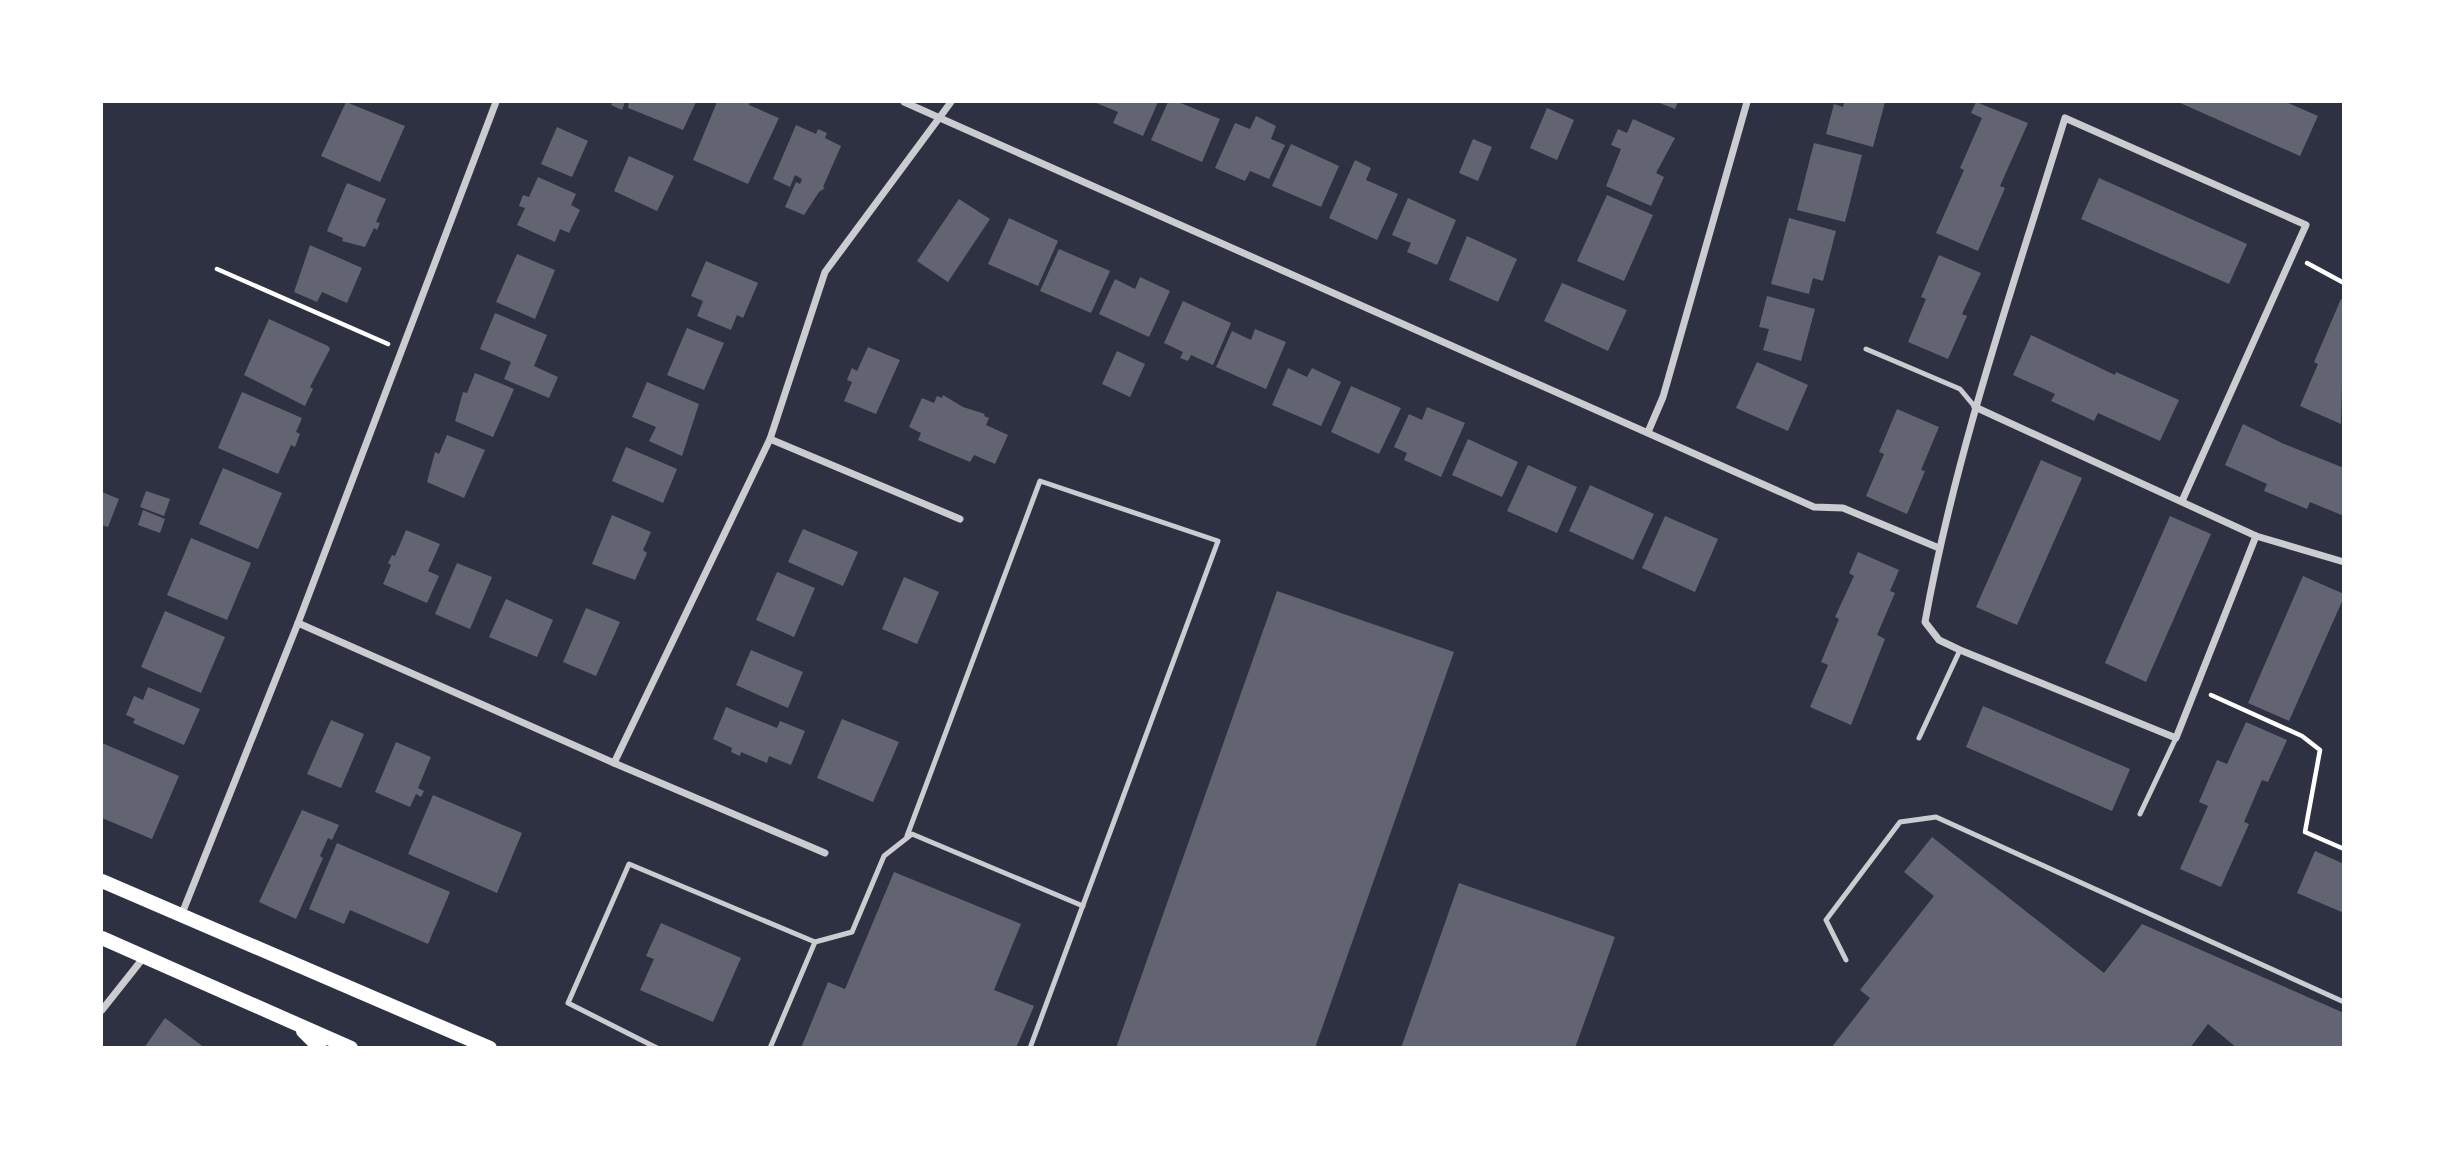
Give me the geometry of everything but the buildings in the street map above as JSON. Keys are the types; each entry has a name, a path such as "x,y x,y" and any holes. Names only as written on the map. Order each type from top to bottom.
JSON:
{"main road":[{"path":"102,881 489,1047"},
{"path":"102,938 351,1048"},
{"path":"297,1025 320,1048"}],"street":[{"path":"181,916 298,623 496,102"},
{"path":"904,102 1814,507 1843,508 1939,548"},
{"path":"614,764 770,439 825,272 951,102"},
{"path":"1648,432 1663,397 1747,102"},
{"path":"2182,501 2306,225 2065,118 1975,407 1939,548 1925,622 1939,640 1960,650 2176,738 2256,536"},
{"path":"1975,407 2256,536 2343,562"},
{"path":"770,439 960,519"},
{"path":"298,623 614,764 825,853"},
{"path":"102,1010 144,957"}],"lane":[{"path":"1866,349 1960,389 1975,407"},
{"path":"907,836 1040,481 1218,541 1030,1048"},
{"path":"1919,738 1960,650"},
{"path":"2140,814 2176,738"},
{"path":"1846,960 1826,920 1900,822 1936,817 2343,1002"},
{"path":"657,1048 568,1003 629,864 815,942 852,932 884,856 912,834 1083,906"},
{"path":"770,1048 815,942"}],"path":[{"path":"2294,256 2343,283"},
{"path":"217,269 402,350"},
{"path":"2195,688 2302,736 2320,750 2305,832 2343,849"}]}
